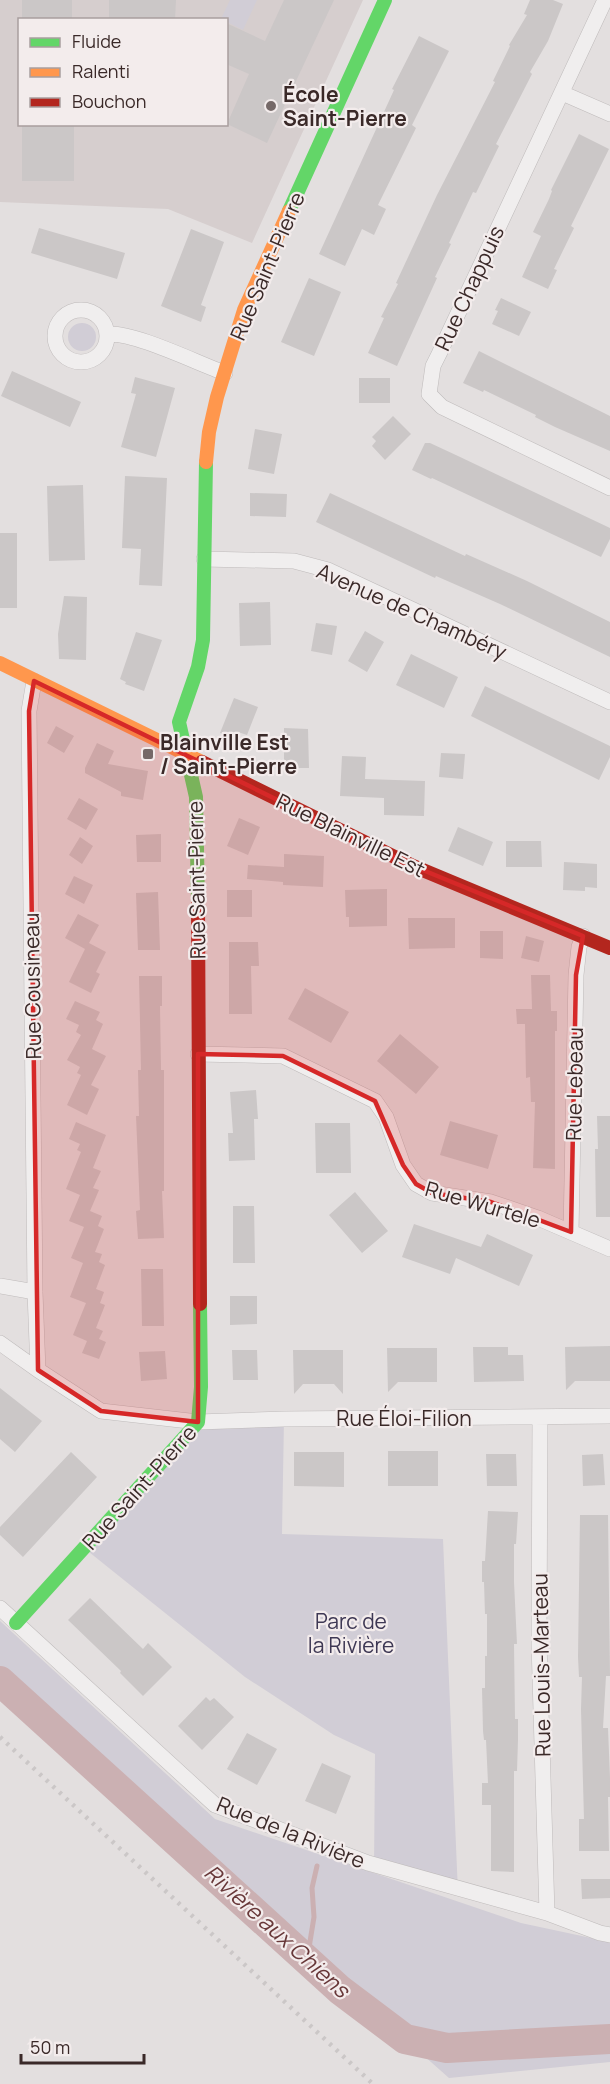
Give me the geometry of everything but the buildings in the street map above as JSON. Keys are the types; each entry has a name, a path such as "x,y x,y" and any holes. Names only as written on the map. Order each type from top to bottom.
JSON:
{"street":[{"name":"Rue Saint-Pierre","path":"16,1623 198,1422 201,1387 197,808 179,722 201,653 204,630 206,457 212,417 249,297 385,0"},
{"name":"Rue Chappuis","path":"605,0 433,366 429,394 442,407 610,488"},
{"path":"562,93 610,114"},
{"path":"108,334 118,334 135,339 225,373"},
{"name":"Avenue de Chambéry","path":"204,559 294,561 328,570 610,702"},
{"name":"Rue Blainville Est","path":"0,663 413,866 610,948"},
{"name":"Rue Cousineau","path":"34,681 30,697 29,723 34,1292 38,1370"},
{"name":"Rue Lebeau","path":"571,1232 576,975 579,947 583,936"},
{"name":"Rue Wurtele","path":"198,1054 283,1056 375,1101 386,1117 403,1165 416,1184 432,1193 491,1202 538,1218 610,1249"},
{"path":"0,1286 34,1292"},
{"path":"0,1343 101,1411 198,1422"},
{"name":"Rue Éloi-Filion","path":"198,1422 610,1416"},
{"name":"Rue Louis-Marteau","path":"540,1417 539,1643 547,1912"},
{"name":"Rue de la Rivière","path":"0,1608 215,1805 368,1863 547,1912 610,1935"}],"highlighted area":[{"path":"34,681 413,866 583,936 576,975 571,1232 491,1202 432,1193 416,1184 403,1165 375,1101 283,1056 198,1054 198,1422 101,1411 38,1370 29,711"}],"shaded area":[{"name":"École Saint-Pierre","path":"0,0 363,0 252,243 168,209 0,202"}],"green space":[{"path":"230,0 257,0 243,30 228,22 228,18 221,18"},
{"path":"82,323 92,327 96,337 92,347 82,351 72,347 68,337 72,327"},
{"name":"Parc de la Rivière","path":"284,1419 282,1534 443,1539 458,1893 374,1870 375,1754 334,1735 245,1677 84,1548 198,1422"},
{"path":"0,1621 215,1819 521,1923 610,1942 610,2062 449,2078 0,1680"}],"waterway":[{"name":"Rivière aux Chiens","path":"0,1681 340,1990 405,2039 447,2048 610,2039"},
{"path":"307,1960 314,1917 312,1888 317,1866"}],"railway":[{"path":"0,1737 373,2084"}],"traffic: fast":[{"path":"289,211 385,0"},
{"path":"198,903 196,797 179,722 198,667 203,640 206,462"},
{"path":"16,1623 198,1422 201,1387 200,1304"}],"traffic: slow":[{"path":"206,462 209,432 217,397 244,310 289,211"},
{"path":"0,663 202,762"}],"traffic: jam":[{"path":"202,762 413,866 610,948"},
{"path":"198,903 200,1304"}],"place":[{"name":"École Saint-Pierre","path":"271,106"},
{"name":"Blainville Est / Saint-Pierre","path":"148,754"}]}
